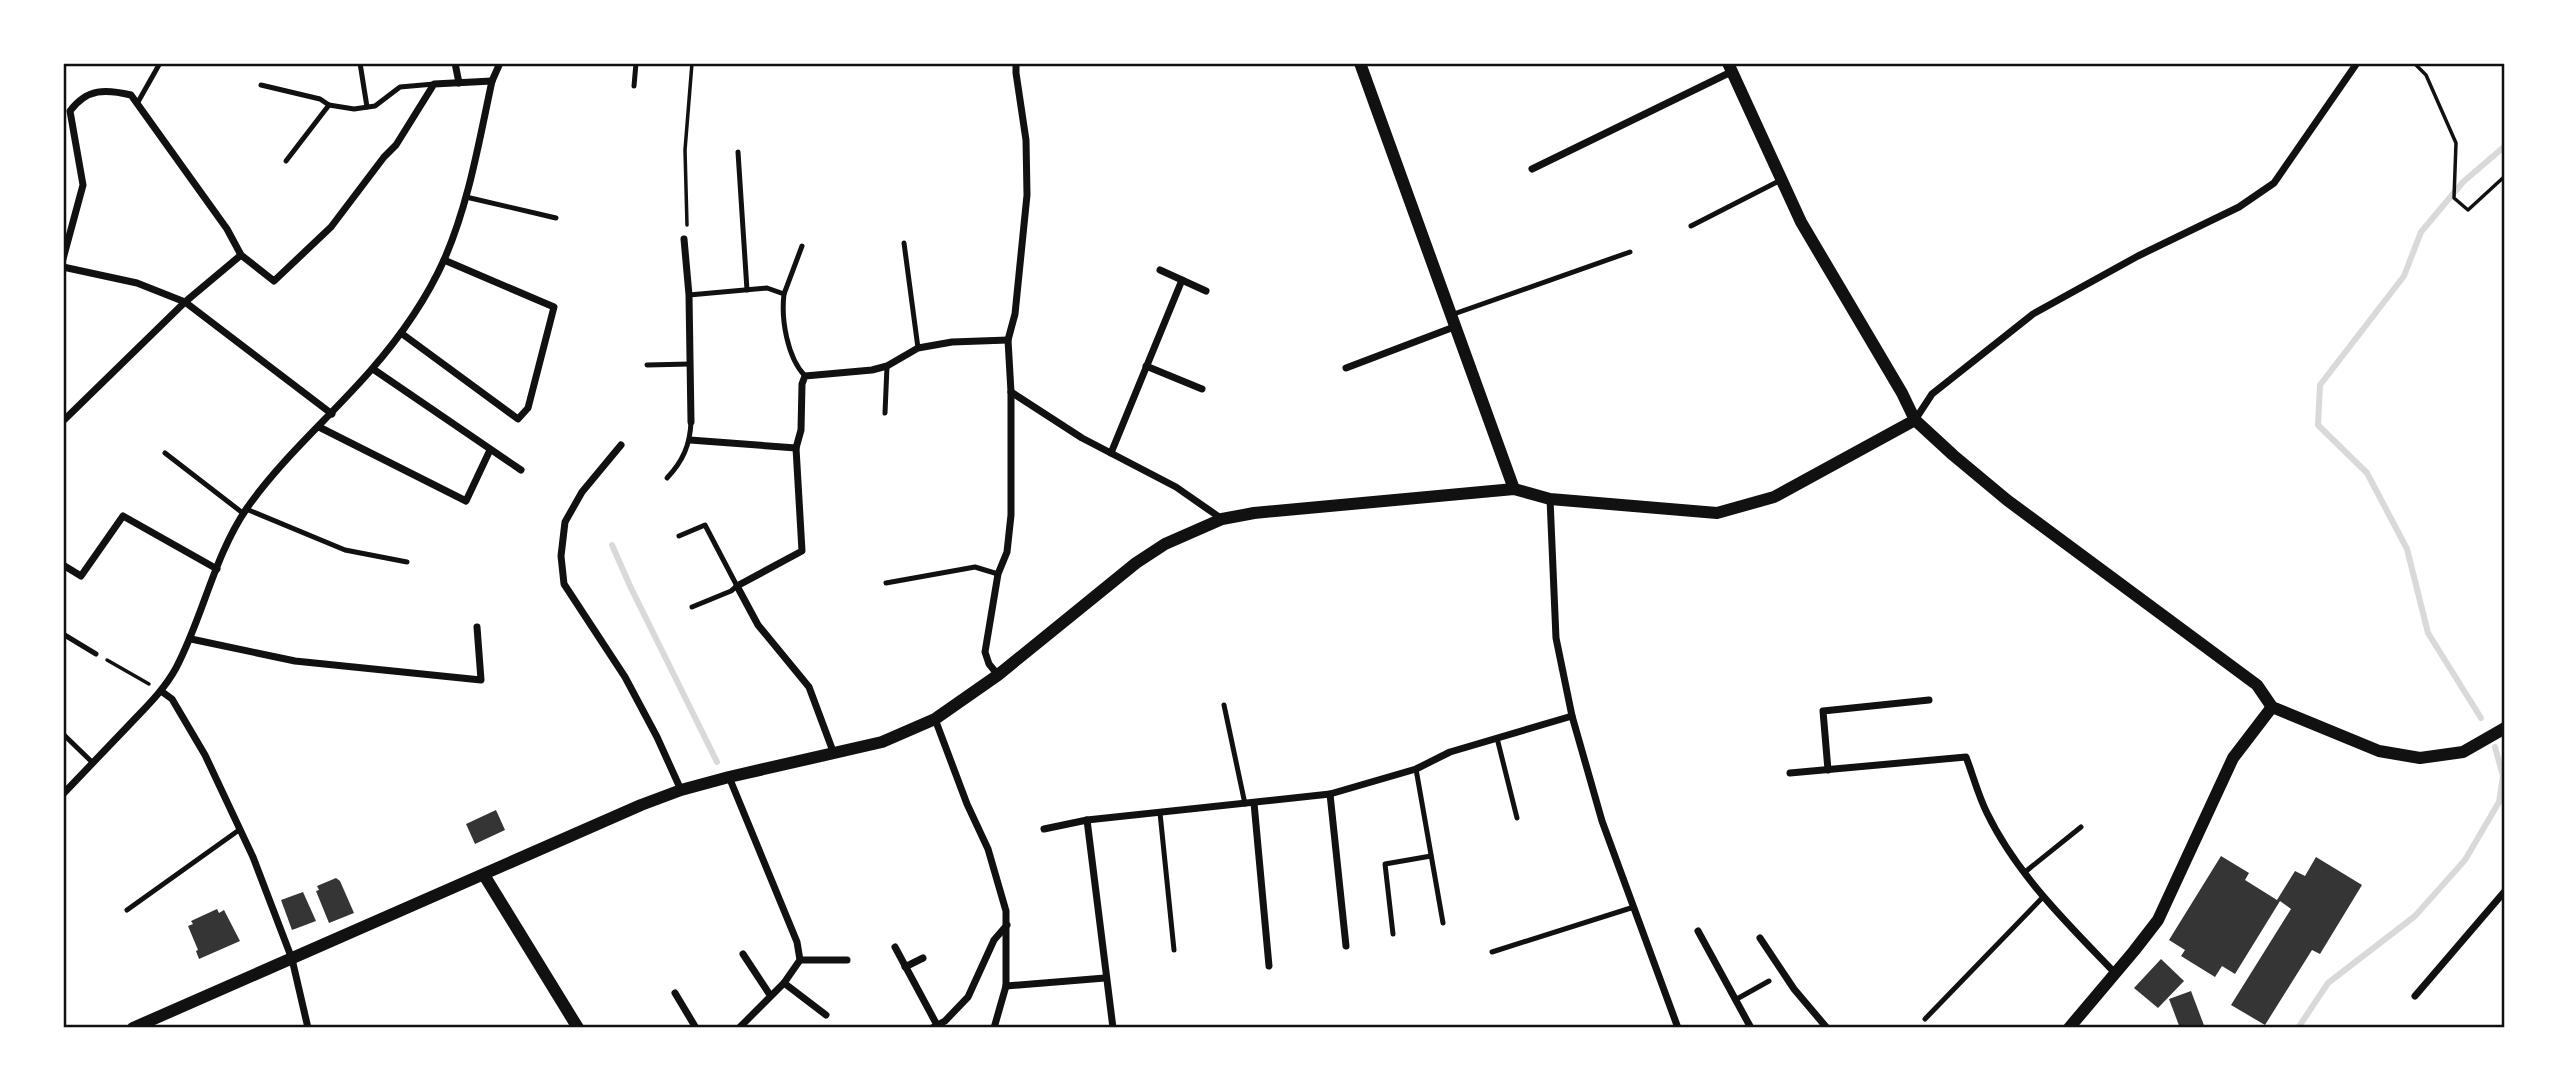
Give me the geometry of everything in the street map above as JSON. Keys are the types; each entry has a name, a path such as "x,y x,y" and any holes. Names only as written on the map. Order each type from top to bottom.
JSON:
{"street":[{"path":"455,63 459,83"},
{"path":"63,794 161,691 175,671 191,639 217,569 245,512 269,479 373,369 401,333 444,260 466,197 492,81 500,63"},
{"path":"998,675 989,664 985,652 998,574 1007,552 1011,516 1011,392 1007,340 1015,314 1027,195 1026,140 1016,63"},
{"path":"1360,63 1514,489"},
{"path":"133,1028 641,805 681,790 729,777 882,742 935,719 998,675 1136,563 1165,544 1222,519 1254,513 1514,489 1550,499 1717,513 1774,497 1915,420 1932,394 2033,314 2137,256 2239,208 2274,183 2357,63"},
{"path":"1532,169 1729,68 1801,222 1902,393 1915,420 1953,456 2007,500 2257,685 2272,707 2379,751 2420,758 2463,752 2505,729"},
{"path":"63,259 83,185 70,111 78,100 91,93 108,90 131,94 227,229 241,254 274,281 331,227 396,145 434,84 492,81"},
{"path":"684,239 689,295 691,422"},
{"path":"63,421 185,302 241,254"},
{"path":"401,333 518,419 528,408 554,307 444,260"},
{"path":"63,267 137,284 185,302 332,414"},
{"path":"1160,270 1206,291"},
{"path":"1111,453 1182,280"},
{"path":"1346,368 1452,321"},
{"path":"834,754 809,687 758,625 737,586 802,551 796,448 801,430 802,384 805,376 872,370 887,366 918,348 952,342 1007,340"},
{"path":"1146,366 1202,390"},
{"path":"373,369 521,470"},
{"path":"1011,392 1082,438 1177,487 1222,519"},
{"path":"319,427 466,501 490,450"},
{"path":"690,440 796,448"},
{"path":"621,445 582,492 565,522 561,556 564,584 625,677 681,790"},
{"path":"1550,499 1556,638 1572,716 1602,821 1678,1028"},
{"path":"63,565 81,576 123,516 217,569"},
{"path":"191,639 295,661 481,680 477,627"},
{"path":"161,691 172,699 205,755 253,857 292,959 308,1028"},
{"path":"1828,771 1823,711 1929,700"},
{"path":"2069,1028 2158,920 2233,758 2272,707"},
{"path":"1044,829 1087,820 1330,794 1416,769 1450,752 1572,716"},
{"path":"935,719 967,804 988,849 1006,911 1006,986 995,1028"},
{"path":"1790,773 1966,757 1987,813 2025,872 2043,897 2115,973"},
{"path":"729,777 797,942 800,960 784,983 739,1028"},
{"path":"1330,794 1346,946"},
{"path":"1250,803 1269,966"},
{"path":"1087,820 1113,1028"},
{"path":"484,875 578,1028"},
{"path":"2415,996 2505,891"},
{"path":"895,947 935,1027 968,998 994,940 1007,925"},
{"path":"1698,931 1751,1028"},
{"path":"1760,937 1794,989 1828,1028"},
{"path":"743,954 770,995"},
{"path":"905,967 923,958"},
{"path":"800,960 848,960"},
{"path":"1006,986 1105,978"},
{"path":"784,983 825,1015"},
{"path":"675,993 696,1028"}],"lane":[{"path":"138,103 160,63"},
{"path":"360,63 367,107"},
{"path":"634,86 636,63"},
{"path":"261,85 320,99 329,105 354,109 375,106 400,87 434,84"},
{"path":"286,161 329,105"},
{"path":"738,152 747,290"},
{"path":"1691,226 1781,180"},
{"path":"466,197 556,218"},
{"path":"904,243 918,348"},
{"path":"802,246 784,294 783,304 787,336 796,367 805,376"},
{"path":"1452,321 1630,252"},
{"path":"689,295 767,288 784,294"},
{"path":"647,365 690,364"},
{"path":"885,413 887,366"},
{"path":"667,478 681,463 690,440 691,422"},
{"path":"165,453 245,512 345,550 407,562"},
{"path":"679,536 705,525 737,586 692,607"},
{"path":"886,583 975,567 998,574"},
{"path":"63,634 96,654"},
{"path":"1224,705 1250,803"},
{"path":"63,734 93,763"},
{"path":"1497,738 1517,818"},
{"path":"1416,769 1443,923"},
{"path":"1160,813 1174,950"},
{"path":"2025,872 2081,827"},
{"path":"127,910 239,830"},
{"path":"1392,934 1384,864 1431,856"},
{"path":"1925,1019 2043,897"},
{"path":"1492,952 1634,907"},
{"path":"1735,1000 1769,981"}],"path":[{"path":"684,239 687,235 685,150 692,63"},
{"path":"2414,63 2426,75 2456,143 2454,198 2468,210 2505,176"},
{"path":"96,654 161,691"}],"building":[{"path":"496,810 505,830 475,844 466,824"},
{"path":"2221,856 2249,873 2245,880 2277,900 2295,871 2305,876 2316,857 2362,885 2320,954 2312,950 2265,1025 2231,1005 2291,909 2280,901 2235,974 2222,966 2215,977 2181,956 2185,950 2169,940"},
{"path":"336,878 340,881 354,913 329,923 316,891 319,890 317,886"},
{"path":"303,892 316,921 292,930 281,900"},
{"path":"217,909 219,913 224,910 240,941 199,959 188,926 193,924 191,921"},
{"path":"2161,959 2184,981 2158,1008 2134,988"},
{"path":"2191,991 2205,1028 2180,1028 2169,999"}],"waterway":[{"path":"2481,718 2428,633 2407,549 2367,473 2318,425 2320,385 2404,276 2421,232 2463,182 2505,146"},
{"path":"612,545 717,762"},
{"path":"2298,1028 2328,983 2415,916 2465,860 2499,802 2503,776 2495,747"}]}
